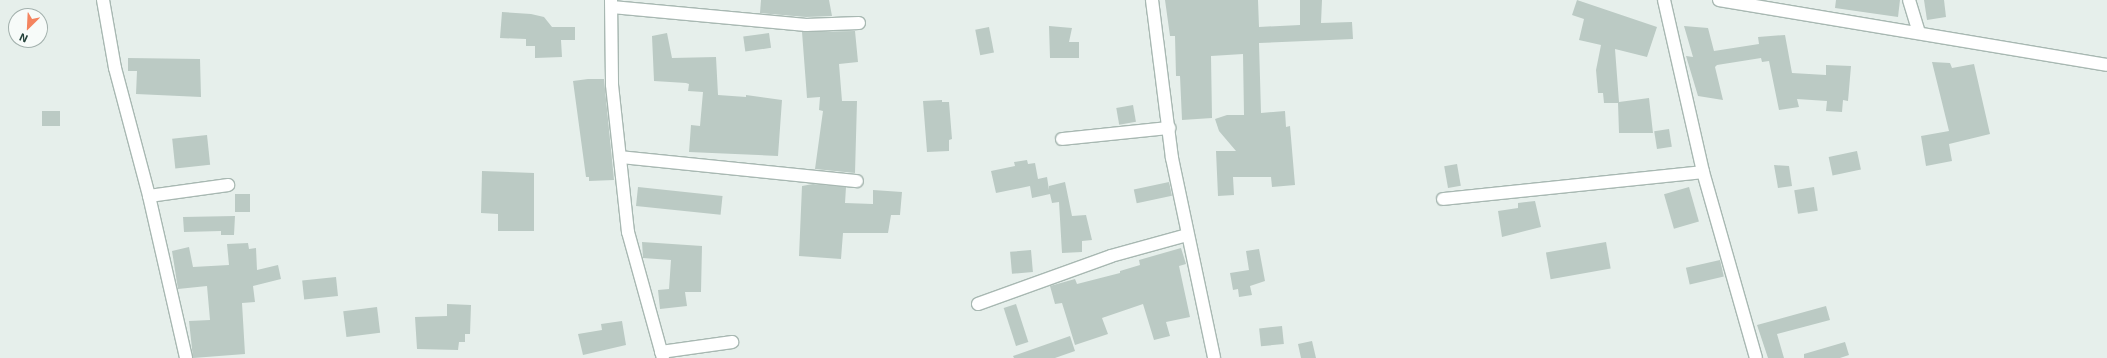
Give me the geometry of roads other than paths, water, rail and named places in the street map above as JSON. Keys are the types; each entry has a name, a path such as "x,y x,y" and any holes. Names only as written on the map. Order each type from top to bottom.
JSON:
{"street":[{"path":"103,0 115,68 149,196 186,358"},
{"path":"1152,0 1172,158 1214,358"},
{"path":"1664,0 1703,172 1756,358"},
{"path":"1718,0 1919,32 2107,65"},
{"path":"1909,0 1919,32"},
{"path":"732,342 662,355 628,232 612,85 612,3 806,25 859,23"},
{"path":"1062,139 1169,128"},
{"path":"620,158 857,181"},
{"path":"1443,199 1703,172"},
{"path":"149,196 228,185"},
{"path":"978,304 1111,256 1187,235"}]}
